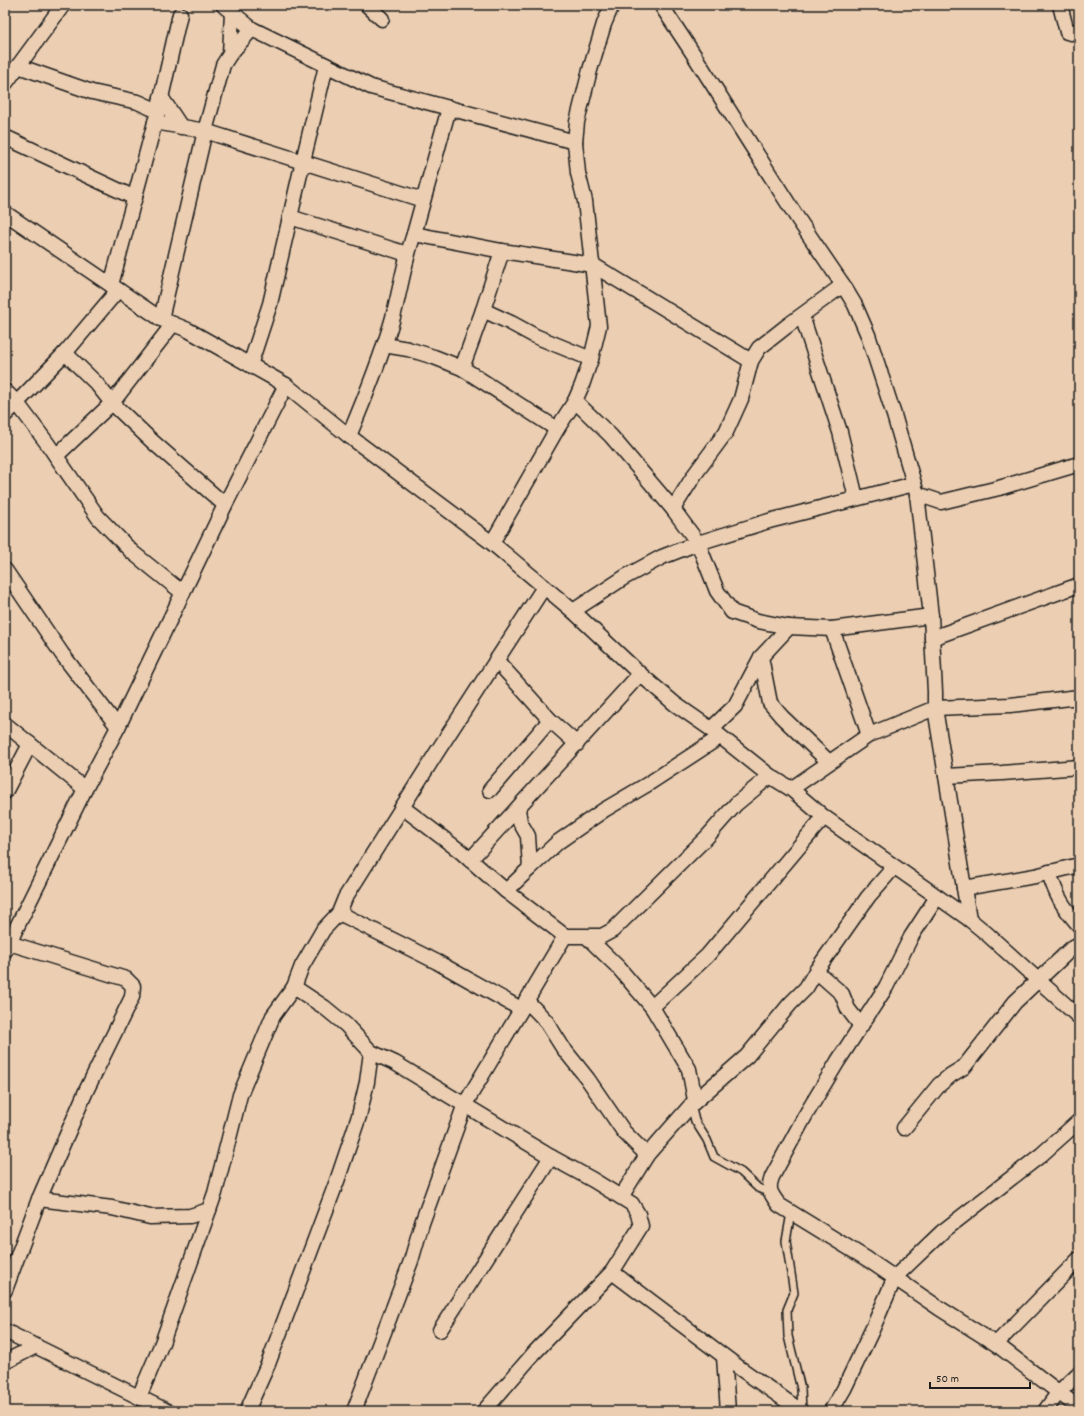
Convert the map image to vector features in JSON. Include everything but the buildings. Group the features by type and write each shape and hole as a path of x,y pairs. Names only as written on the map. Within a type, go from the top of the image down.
{"street":[{"path":"5,84 63,5"},
{"path":"367,5 382,19"},
{"path":"492,543 582,385 591,360 599,326 585,201 578,173 576,122 604,24 612,5"},
{"path":"661,5 798,219 844,285 855,305 868,335 894,414 915,489 931,616 935,708 969,919"},
{"path":"1060,5 1067,32 1072,33 1079,30"},
{"path":"228,9 252,29 371,87 576,142"},
{"path":"228,9 230,54"},
{"path":"5,415 65,353 115,287 180,14"},
{"path":"56,456 112,403 167,321 204,131 223,65 230,54 252,29"},
{"path":"18,66 92,92 138,102 156,117 181,127 204,131 303,161 356,180 424,200"},
{"path":"250,365 270,304 326,66"},
{"path":"138,102 161,94"},
{"path":"161,94 181,127"},
{"path":"349,436 374,377 392,320 407,254 424,200 449,108"},
{"path":"5,137 135,198"},
{"path":"5,213 167,321 188,330 286,385 349,436 492,543 573,611 640,674 676,704 745,754 770,776 791,790 824,817 969,919 1079,1017"},
{"path":"290,217 407,254"},
{"path":"414,234 502,251 592,265 751,362"},
{"path":"462,368 502,251"},
{"path":"673,509 695,474 726,432 741,399 751,362 759,348 844,285"},
{"path":"483,310 535,336 591,360"},
{"path":"802,316 840,432 856,498"},
{"path":"384,345 408,349 462,368 557,429"},
{"path":"65,353 96,383 112,403 153,442 225,505"},
{"path":"5,1290 39,1198 86,1090 132,997 133,986 126,979 7,947 85,789 118,727 225,505 286,385"},
{"path":"5,390 17,403 56,456 98,517 132,552 183,593"},
{"path":"574,400 611,436 673,509 698,543 717,591 732,612 758,621 789,627 832,629 931,616"},
{"path":"573,611 625,576 662,557 698,543 769,521 856,498 915,489 942,502 999,488 1079,464"},
{"path":"5,570 62,654 118,727"},
{"path":"932,638 1079,585"},
{"path":"145,1403 162,1343 216,1193 240,1095 273,1016 294,988 302,966 323,930 339,913 345,898 402,807 544,586"},
{"path":"506,891 563,838 604,810 648,784 716,733 735,706 761,657 789,627"},
{"path":"832,629 869,736"},
{"path":"761,657 770,703 782,717 829,762"},
{"path":"496,660 550,720 577,744"},
{"path":"470,860 640,674"},
{"path":"791,790 829,762 869,736 935,708 1010,705 1079,697"},
{"path":"490,790 550,720"},
{"path":"5,724 85,789"},
{"path":"5,792 30,744"},
{"path":"946,776 1079,767"},
{"path":"402,807 470,860 506,891 565,936 602,936 613,930 707,837 736,804 770,776"},
{"path":"518,809 520,822 528,836 530,868"},
{"path":"652,1007 707,956 824,817"},
{"path":"964,888 1079,865"},
{"path":"622,1197 647,1155 693,1102 747,1056 790,1004 806,988 816,971 868,897 894,867"},
{"path":"1049,872 1054,890 1067,911 1079,925"},
{"path":"937,897 911,937 886,987 838,1061 805,1116 772,1176 769,1185 770,1193 779,1206 895,1277 938,1308 996,1344 1079,1408"},
{"path":"339,913 524,1004 546,1021 624,1132 647,1155"},
{"path":"354,1411 411,1261 422,1223 465,1104 565,936"},
{"path":"587,937 618,967 652,1007 689,1069 693,1102"},
{"path":"904,1128 939,1085 964,1066 1015,1002 1072,948 1079,944"},
{"path":"816,971 842,994 848,1009 861,1026"},
{"path":"294,988 324,1007 346,1025 371,1052 395,1063 551,1157 622,1197 632,1204 638,1214 641,1226 612,1272 536,1352 484,1411"},
{"path":"247,1411 268,1364 352,1138 367,1082 371,1052"},
{"path":"831,1411 844,1389 895,1277 942,1232 1041,1155 1079,1121"},
{"path":"440,1330 551,1157"},
{"path":"39,1198 112,1208 150,1217 190,1216 209,1210"},
{"path":"996,1344 1079,1259"},
{"path":"612,1272 740,1369 801,1411"},
{"path":"5,1333 36,1346 145,1403 167,1411"},
{"path":"5,1362 36,1346"},
{"path":"724,1357 728,1411"},
{"path":"727,1383 740,1369"},
{"path":"1046,1411 1058,1393 1079,1373"}],"lane":[{"path":"693,1102 695,1121 707,1140 714,1157 741,1172 758,1188 770,1193"},
{"path":"792,1213 786,1241 794,1293 787,1310 788,1336 801,1389 801,1411"}]}
